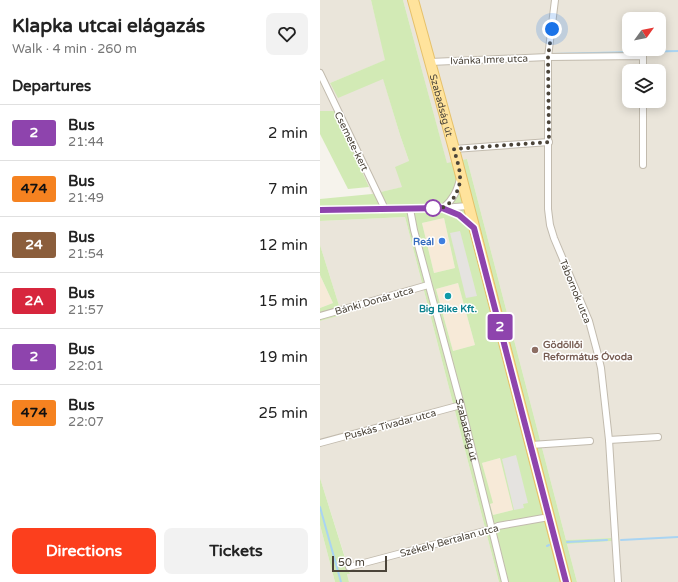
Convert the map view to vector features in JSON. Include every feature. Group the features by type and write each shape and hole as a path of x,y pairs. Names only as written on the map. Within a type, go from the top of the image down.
{"main road":[{"name":"Szabadság út","path":"413,0 454,149 460,177 566,582"}],"street":[{"name":"Tábornok utca","path":"556,0 548,57 548,209 550,225 594,336 601,368 609,440 618,582"},
{"name":"Ivánka Imre utca","path":"430,62 548,57 643,56 643,64"},
{"name":"Csemete-kert","path":"320,73 385,209"},
{"path":"643,108 643,165"},
{"path":"454,149 549,142"},
{"path":"442,208 454,196 460,177"},
{"path":"320,210 410,209 468,206"},
{"path":"442,208 459,215 474,228"},
{"name":"Szabadság út","path":"410,209 428,285 461,405 505,582"},
{"name":"Bánki Donát utca","path":"320,316 428,285"},
{"name":"Puskás Tivadar utca","path":"320,443 461,405"},
{"path":"609,440 658,436"},
{"path":"531,445 590,441"},
{"name":"Székely Bertalan utca","path":"349,567 492,529 498,526 549,517"}],"shaded area":[{"path":"320,0 371,0 386,60 330,83 338,97 383,78 409,161 403,187 372,194 336,112 320,111"},
{"path":"403,0 678,0 678,582 577,582 567,544 611,541 611,538 566,540 467,159 447,164"},
{"path":"405,217 499,582 349,582 347,574 350,573 320,478 320,321 342,315 320,245 320,221"},
{"name":"Reál","path":"444,218 455,268 434,273 422,223"},
{"path":"460,231 477,296 466,298 450,233"},
{"path":"320,275 333,303 320,308"},
{"path":"458,283 475,345 453,351 436,289"},
{"path":"516,455 528,503 523,504 524,508 514,510 502,459"},
{"path":"500,458 513,510 493,515 490,504 492,503 482,463"},
{"path":"320,525 335,582 320,582"}],"green space":[{"path":"371,0 403,0 447,163 467,159 566,540 611,538 612,541 567,544 577,582 499,582 405,217 320,221 320,199 372,194 402,187 395,167 409,161 383,79 338,98 330,83 385,60","holes":["444,218 455,268 434,273 422,223","458,283 475,345 453,351 436,289","500,458 513,510 493,515 490,504 493,503 482,463"]},
{"path":"320,111 335,111 369,187 348,189 320,134"},
{"path":"320,245 342,315 320,321 320,308 333,303 320,275"},
{"path":"320,478 350,574 347,574 349,582 335,582 320,525"}],"waterway":[{"path":"552,54 678,51"},
{"path":"320,507 341,582"},
{"path":"621,540 678,537"},
{"path":"567,542 607,540"}],"bus line":[{"name":"2","path":"320,210 442,208 459,215 474,228 566,582"}],"place":[{"name":"Reál","path":"442,241"},
{"name":"Big Bike Kft.","path":"448,296"},
{"name":"Gödöllői Református Óvoda","path":"535,350"}],"route":[{"path":"433,208 431,208 442,208 448,204 458,188 460,177 454,149 549,142 548,57 552,29"}]}
